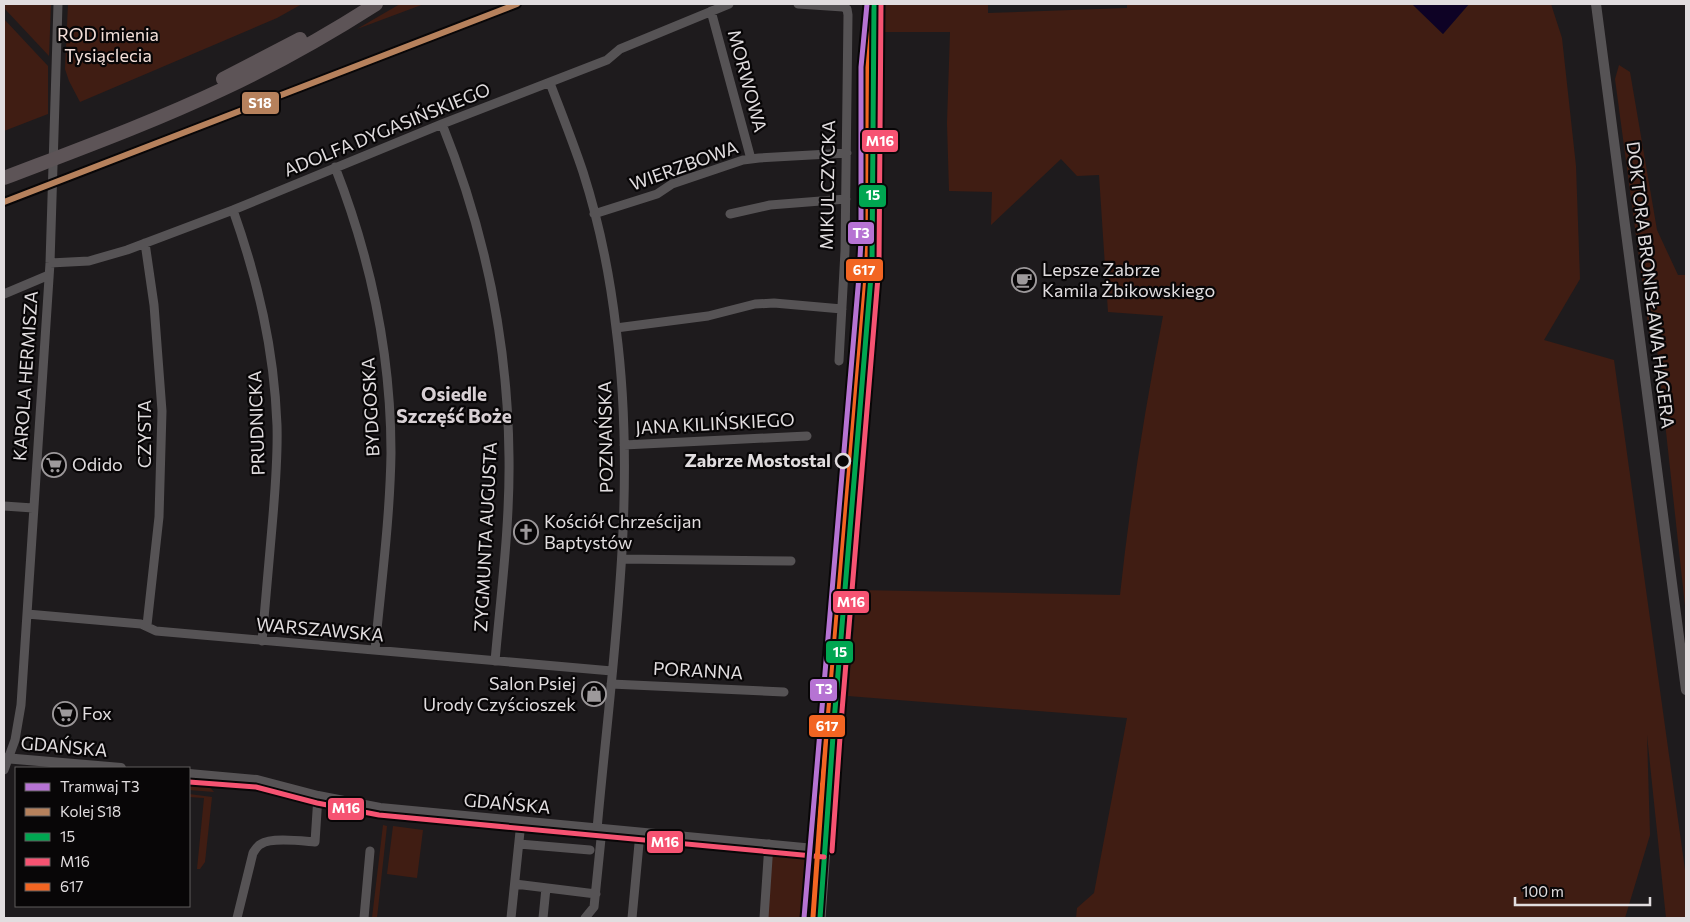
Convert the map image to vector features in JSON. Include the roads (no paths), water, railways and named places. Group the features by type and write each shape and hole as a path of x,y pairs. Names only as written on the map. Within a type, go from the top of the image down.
{"main road":[{"path":"4,169 178,100 224,79 298,40 358,4"},
{"path":"4,178 137,126 222,90 307,46 376,4"},
{"path":"820,918 872,264 874,4"}],"street":[{"name":"KAROLA HERMISZA","path":"4,770 20,717 50,263 58,4"},
{"name":"ADOLFA DYGASIŃSKIEGO","path":"50,263 98,259 232,210 442,124 607,60 620,49 729,4"},
{"name":"MIKULCZYCKA","path":"798,4 843,7 847,10 848,15 846,199 839,360"},
{"name":"DOKTORA BRONISŁAWA HAGERA","path":"1596,4 1686,690"},
{"name":"MORWOWA","path":"711,11 751,159"},
{"name":"POZNAŃSKA","path":"550,82 583,173 594,214 616,328 624,445 622,559 596,894 594,907 584,918"},
{"name":"ZYGMUNTA AUGUSTA","path":"442,124 464,182 482,242 499,323 506,376 509,491 495,661"},
{"name":"WIERZBOWA","path":"594,214 657,194 672,184 714,169 751,159 846,152"},
{"name":"BYDGOSKA","path":"335,167 355,222 370,274 380,327 389,399 390,477 375,650"},
{"path":"730,214 775,204 846,199"},
{"name":"PRUDNICKA","path":"232,210 251,264 265,316 276,397 276,479 262,641"},
{"name":"CZYSTA","path":"145,243 154,305 162,420 159,517 147,626"},
{"name":"KAROLA HERMISZA","path":"4,294 49,275"},
{"path":"616,328 708,316 755,304 774,303 842,309"},
{"name":"JANA KILIŃSKIEGO","path":"624,445 807,436"},
{"path":"4,506 33,508"},
{"path":"622,559 791,561"},
{"name":"WARSZAWSKA","path":"27,614 147,626 156,631 612,671"},
{"name":"PORANNA","path":"611,684 784,692"},
{"name":"GDAŃSKA","path":"6,759 108,767"},
{"name":"GDAŃSKA","path":"190,774 257,780 318,796 380,808 825,850"},
{"path":"237,918 253,853 256,848 261,844 273,841 314,842 318,796"},
{"path":"511,918 522,822"},
{"path":"632,918 640,833"},
{"path":"519,844 590,850"},
{"path":"764,918 769,844"},
{"path":"364,918 370,851"},
{"path":"515,884 596,894"},
{"path":"543,918 546,888"}],"tram line":[{"name":"T3","path":"804,918 859,276 861,240 861,67 867,4"}],"rail line":[{"name":"S18","path":"4,202 517,4"}],"place":[{"name":"Lepsze Zabrze Kamila Żbikowskiego","path":"1024,280"},
{"name":"Zabrze Mostostal","path":"843,461"},
{"name":"Odido","path":"54,465"},
{"name":"Kościół Chrześcijan Baptystów","path":"526,532"},
{"name":"Salon Psiej Urody Czyścioszek","path":"594,694"},
{"name":"Fox","path":"65,714"}],"district":[{"name":"Osiedle Szczęść Boże","path":"454,405"}],"park label":[{"name":"ROD imienia Tysiąclecia","path":"108,45"}]}
